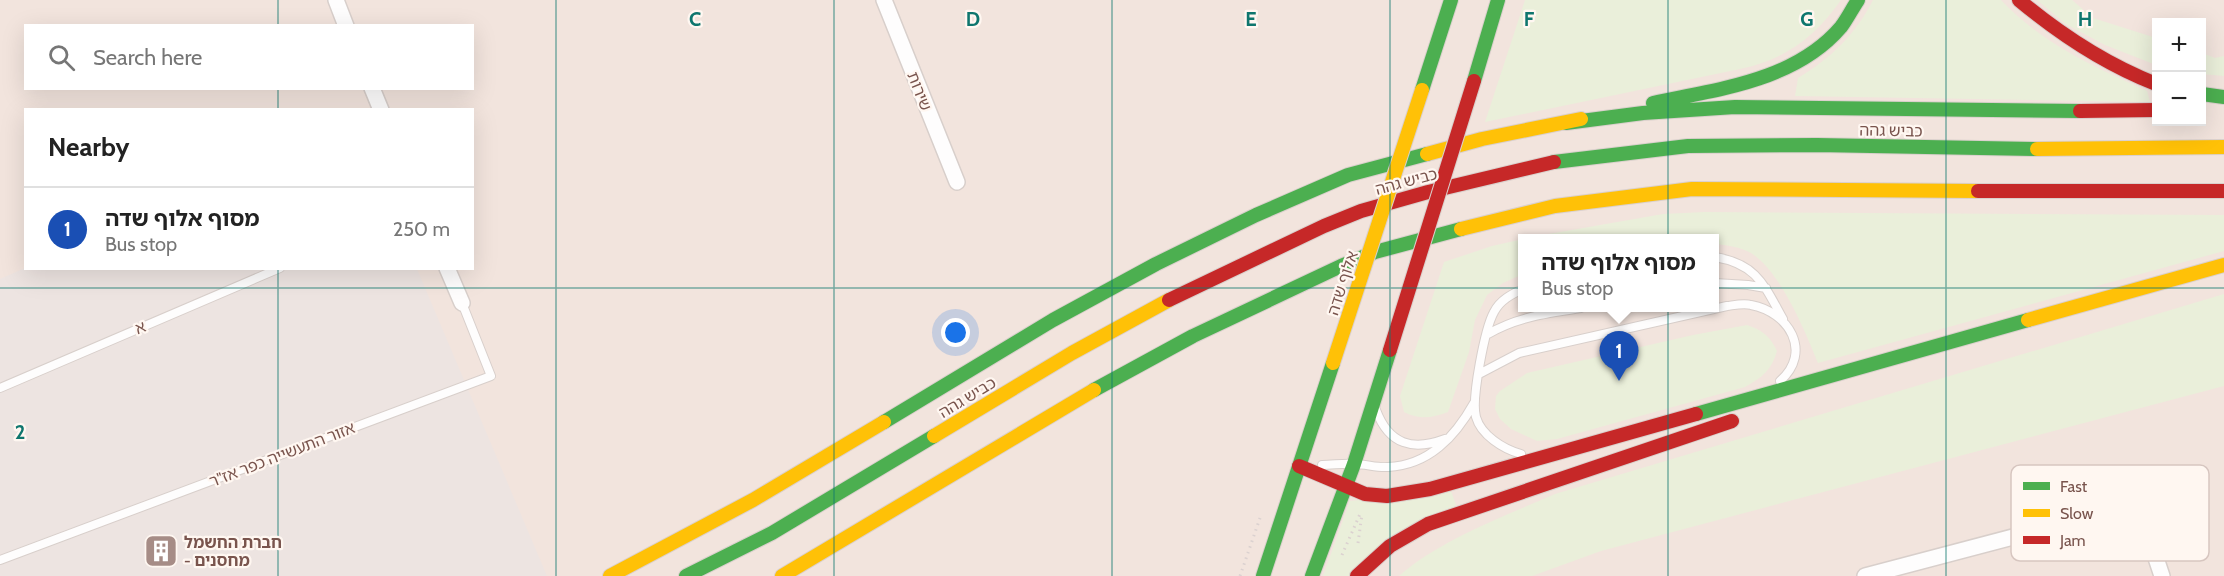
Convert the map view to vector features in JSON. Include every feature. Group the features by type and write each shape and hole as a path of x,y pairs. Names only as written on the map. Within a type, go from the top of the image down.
{"main road":[{"name":"אלוף שדה","path":"1263,576 1451,0"},
{"path":"1312,576 1354,464 1498,0"},
{"path":"1566,123 1776,74 1792,67 1818,50 1837,31 1858,0"},
{"path":"2019,0 2044,22 2078,45 2114,67 2152,82"},
{"path":"2206,95 2224,97"},
{"path":"610,576 753,500 1053,320 1156,264 1256,215 1348,175 1482,139 1541,126 1643,113 1735,106 2047,111 2152,110"},
{"name":"כביש גהה","path":"686,576 772,533 1072,353 1173,298 1324,226 1361,211 1428,192 1547,163 1688,146 1817,145 2047,149 2224,147"},
{"path":"782,576 1093,391 1193,336 1350,262 1375,252 1439,234 1555,206 1692,189 2224,191"},
{"path":"1299,466 1365,494 1402,495 1430,489 2224,266"},
{"path":"1773,407 2033,319"},
{"path":"1358,575 1375,557 1406,534 1428,524 1750,414"}],"street":[{"path":"336,0 345,24"},
{"name":"שירות","path":"884,0 957,182"},
{"path":"373,90 380,108"},
{"path":"448,270 462,303"},
{"path":"1865,576 2011,537"},
{"path":"2157,561 2162,576"}],"lane":[{"path":"1719,258 1744,265 1756,275 1766,288 1796,344 1796,356 1793,363 1783,378 1766,393"},
{"name":"א","path":"0,388 275,270"},
{"path":"1719,283 1766,288"},
{"path":"1518,291 1498,305 1493,313 1474,402 1476,418 1486,433 1506,448 1537,458"},
{"name":"אזור התעשייה כפר אז\"ר","path":"0,560 491,376 462,303"},
{"path":"1719,308 1749,304 1768,310 1782,320 1791,333"},
{"path":"1488,334 1518,320 1560,312"},
{"path":"1479,374 1519,353 1701,312"},
{"path":"1374,399 1375,409 1383,425 1396,439 1405,444 1434,443 1452,436"},
{"path":"1299,466 1354,464 1387,467 1407,465 1425,458 1452,436 1474,402"}],"path":[{"path":"1342,555 1364,504 1355,569 1358,575"}],"shaded area":[{"path":"0,0 2224,0 2224,576 0,576"},
{"path":"24,268 417,270 547,576 0,576 0,279"}],"green space":[{"path":"1525,0 1841,0 1820,25 1798,45 1756,65 1485,122"},
{"path":"1873,0 2001,0 2017,16 2051,42 2088,63 2147,91 2150,102 1795,96 1798,78 1821,63 1841,45 1859,24"},
{"path":"2037,0 2072,0 2093,18 2152,37 2152,63 2105,45 2066,24"},
{"path":"2206,55 2215,58 2224,56 2224,76 2206,74"},
{"path":"1705,212 2224,215 2224,251 1818,363 1791,303 1772,274 1751,253 1719,245 1719,234 1549,234 1663,214"},
{"path":"1518,240 1518,276 1503,283 1487,295 1475,320 1469,352 1448,412 1426,417 1404,412 1400,396 1444,262"},
{"path":"2224,294 2224,386 1601,551 1532,576 1399,576 1433,551 1453,540 1555,494"},
{"path":"1747,325 1765,334 1777,351 1766,372 1745,387 1557,439 1537,441 1511,429 1500,419 1495,409 1496,396 1500,391 1527,373"},
{"path":"1451,491 1456,505 1350,576 1323,576 1350,501"}],"traffic: fast":[{"path":"1422,90 1451,0"},
{"path":"1474,81 1498,0"},
{"path":"1653,103 1754,80 1801,60 1841,27 1858,0"},
{"path":"2206,95 2224,97"},
{"path":"1566,123 1643,113 1735,107 2080,111"},
{"path":"1554,162 1688,146 1817,145 2037,149"},
{"path":"884,422 1053,320 1156,264 1256,215 1348,175 1427,154"},
{"path":"1094,390 1193,336 1341,266 1375,252 1461,229"},
{"path":"1696,414 2028,320"},
{"path":"1312,576 1354,464 1390,350"},
{"path":"1263,576 1333,363"},
{"path":"686,576 772,533 934,436"}],"traffic: slow":[{"path":"1333,363 1422,90"},
{"path":"1427,154 1482,139 1581,119"},
{"path":"2037,149 2224,147"},
{"path":"1461,229 1555,206 1692,189 1978,191"},
{"path":"2028,320 2224,265"},
{"path":"934,436 1072,353 1169,300"},
{"path":"782,576 1094,390"},
{"path":"610,576 753,500 884,422"}],"traffic: jam":[{"path":"2019,0 2084,48 2152,82"},
{"path":"1390,350 1474,81"},
{"path":"2080,111 2152,110"},
{"path":"1169,300 1324,226 1361,211 1428,192 1554,162"},
{"path":"1978,191 2224,191"},
{"path":"1299,466 1365,494 1387,496 1430,489 1696,414"},
{"path":"1357,576 1390,546 1428,524 1732,421"}],"place":[{"name":"מסוף אלוף שדה","path":"1619,381"},
{"name":"חברת החשמל - מחסנים","path":"161,551"}]}
